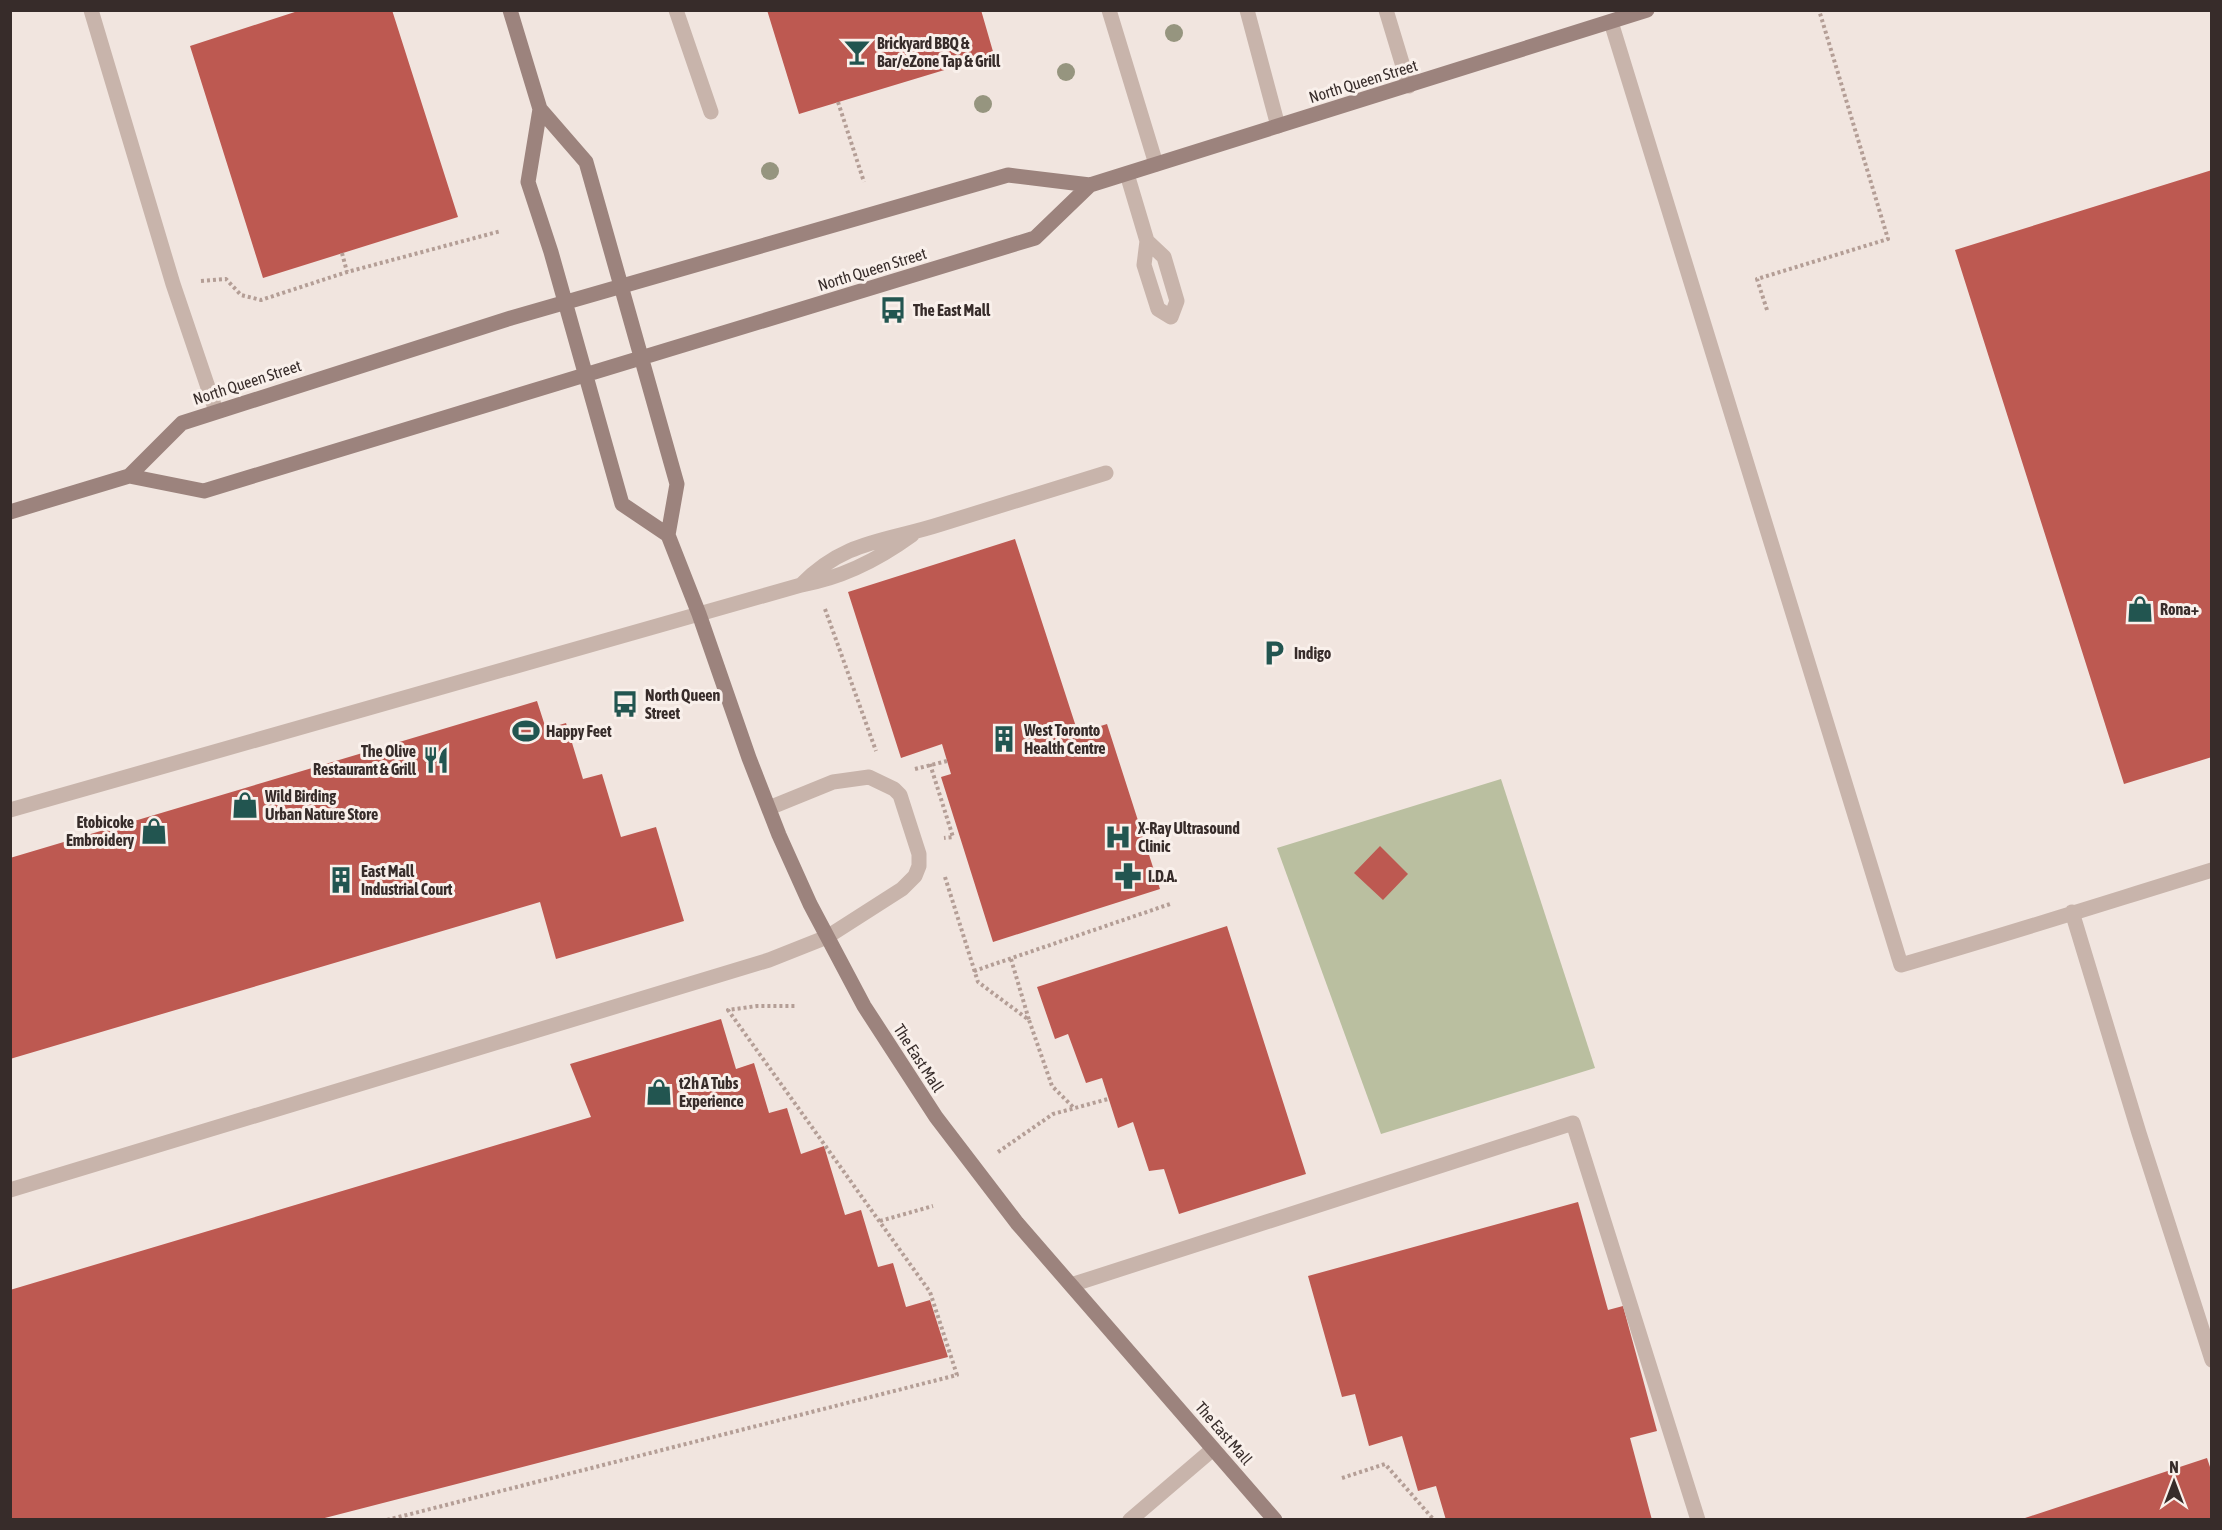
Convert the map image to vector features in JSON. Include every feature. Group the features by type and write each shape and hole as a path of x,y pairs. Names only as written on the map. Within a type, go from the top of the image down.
{"main road":[{"path":"510,10 540,109 586,162 677,484 668,535 622,504 565,302 528,182 540,109"},
{"name":"North Queen Street","path":"129,476 182,423 565,302 1008,175 1090,185 1647,10"},
{"name":"North Queen Street","path":"10,512 129,476 204,491 1035,238 1090,185"},
{"name":"The East Mall","path":"668,535 769,808 827,937 864,1006 936,1117 1017,1223 1275,1520"}],"lane":[{"path":"91,10 173,284 216,411"},
{"path":"676,10 711,112"},
{"path":"1109,10 1156,164"},
{"path":"1247,10 1278,126"},
{"path":"1386,10 1409,86"},
{"path":"1611,22 1901,964 2032,927 2072,912 2211,870"},
{"path":"1127,174 1147,241"},
{"path":"10,810 801,585 825,581 885,555 916,532 1106,473"},
{"path":"10,1190 769,960 827,937 897,892 915,876 919,866 919,854 900,795 894,789 869,777 845,779 769,808"},
{"path":"2072,912 2211,1360"},
{"path":"1071,1285 1574,1123 1698,1520"},
{"path":"1130,1520 1213,1449"}],"path":[{"path":"1767,310 1757,279 1888,239 1819,10"},
{"path":"838,102 864,182"},
{"path":"173,284 226,279 241,295 261,300 347,272 501,231"},
{"path":"342,253 347,272"},
{"path":"923,766 947,761"},
{"path":"930,764 953,837 944,840 941,830"},
{"path":"974,970 1170,904"},
{"path":"1011,959 1029,1020"},
{"path":"387,1520 957,1375 930,1292 728,1010 758,1006 795,1006"},
{"path":"974,1168 1053,1114 1108,1099"},
{"path":"880,1221 933,1206"},
{"path":"1342,1478 1386,1464 1434,1520"}],"green space":[{"path":"1501,779 1595,1068 1381,1134 1277,848"}],"building":[{"path":"301,10 392,10 458,217 263,278 190,46"},
{"path":"767,10 981,10 994,55 799,114"},
{"name":"Rona+","path":"2212,170 2212,757 2124,784 1955,250"},
{"name":"West Toronto Health Centre","path":"1015,539 1078,733 1107,724 1160,889 993,942 941,777 951,774 942,744 901,758 848,592"},
{"name":"East Mall Industrial Court","path":"537,701 546,729 566,723 583,779 602,774 621,837 656,827 684,921 556,959 540,902 10,1059 10,858"},
{"path":"1380,846 1408,874 1383,900 1354,873"},
{"path":"1227,926 1306,1174 1179,1214 1164,1169 1149,1171 1133,1122 1118,1128 1102,1078 1086,1083 1068,1034 1055,1039 1037,987"},
{"path":"721,1019 736,1069 754,1063 769,1113 787,1108 801,1154 824,1146 845,1215 861,1210 878,1267 893,1263 906,1307 930,1300 948,1357 317,1520 10,1520 10,1290 591,1117 570,1064"},
{"path":"1578,1202 1608,1310 1623,1306 1657,1431 1630,1438 1652,1520 1446,1520 1436,1486 1418,1491 1402,1436 1369,1446 1355,1394 1342,1397 1308,1276"},
{"path":"2207,1458 2212,1473 2212,1520 2019,1520"}],"place":[{"name":"Brickyard BBQ & Bar/eZone Tap & Grill","path":"857,52"},
{"name":"The East Mall","path":"893,310"},
{"name":"Rona+","path":"2140,609"},
{"name":"Indigo","path":"1274,653"},
{"name":"North Queen Street","path":"625,704"},
{"name":"Happy Feet","path":"526,731"},
{"name":"West Toronto Health Centre","path":"1004,739"},
{"name":"The Olive Restaurant & Grill","path":"436,760"},
{"name":"Wild Birding Urban Nature Store","path":"245,805"},
{"name":"Etobicoke Embroidery","path":"154,831"},
{"name":"X-Ray Ultrasound Clinic","path":"1118,837"},
{"name":"I.D.A.","path":"1128,876"},
{"name":"East Mall Industrial Court","path":"341,880"},
{"name":"t2h A Tubs Experience","path":"659,1092"}]}
